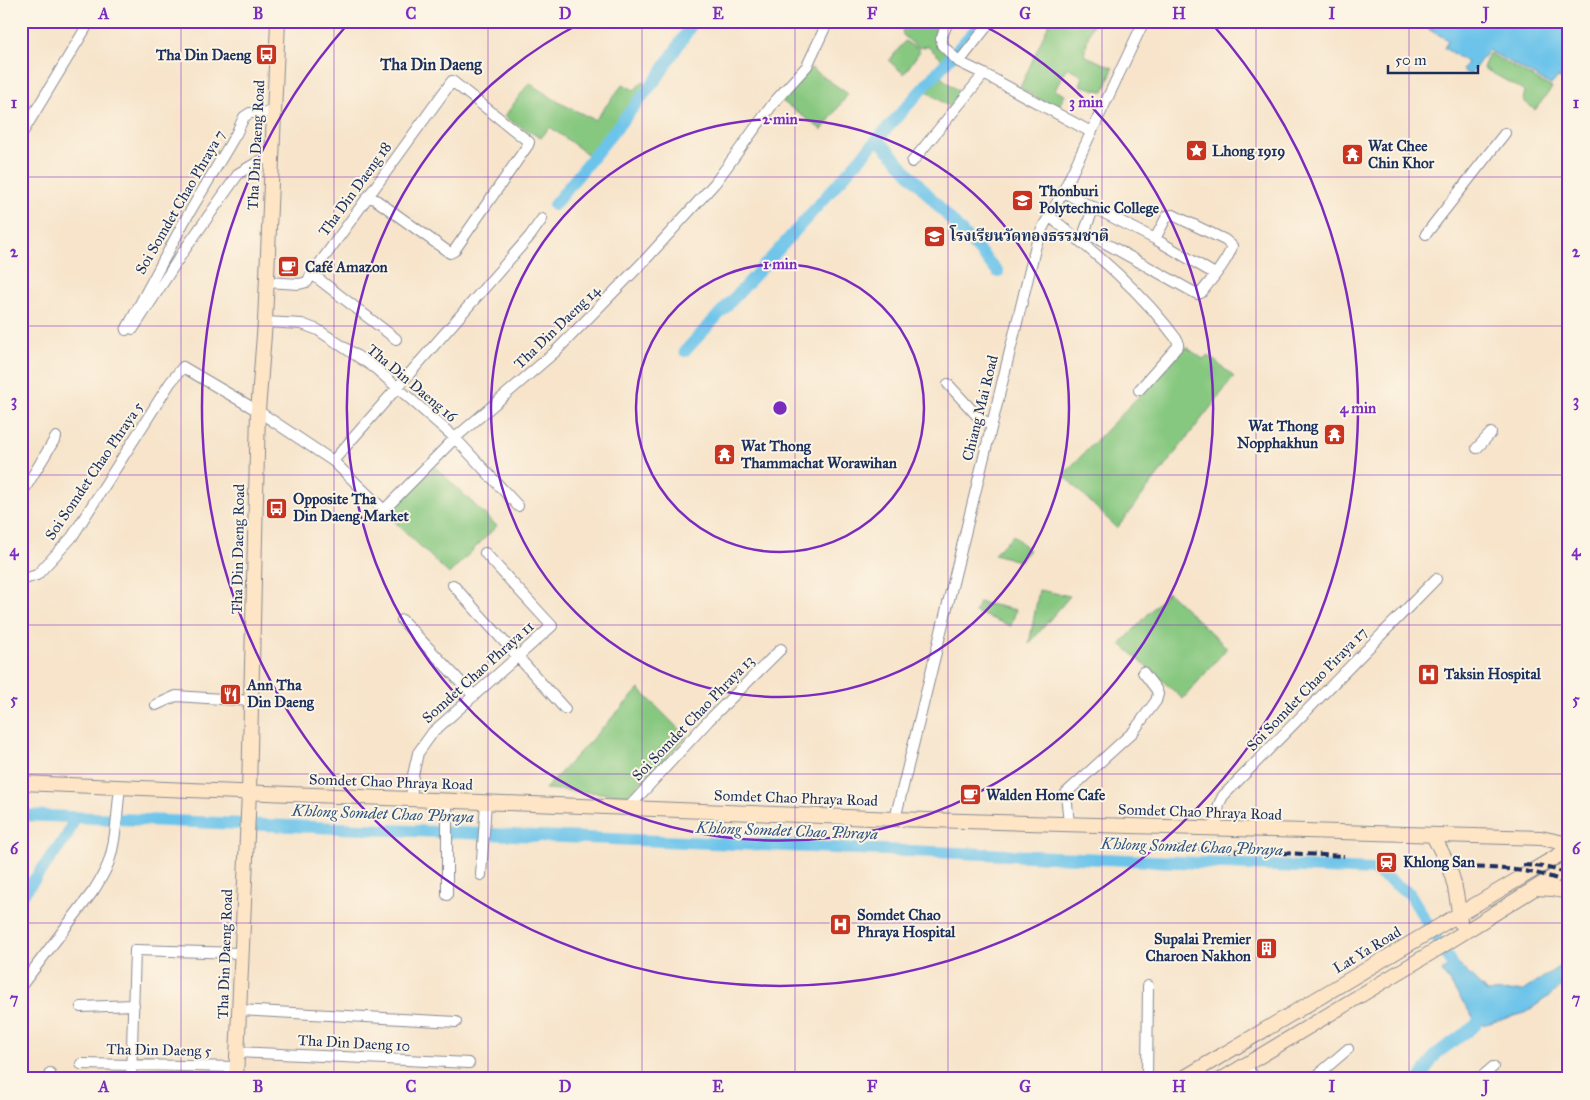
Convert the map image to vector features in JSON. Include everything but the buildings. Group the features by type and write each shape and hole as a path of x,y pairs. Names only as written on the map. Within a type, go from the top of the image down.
{"main road":[{"name":"Tha Din Daeng Road","path":"236,1073 249,792 258,411 265,322 278,21"},
{"name":"Somdet Chao Phraya Road","path":"22,785 249,792 895,819 1541,838 1569,844"},
{"path":"1433,836 1451,869 1457,895 1461,934"},
{"name":"Lat Ya Road","path":"1182,1079 1569,849"},
{"path":"1222,1079 1569,867"},
{"path":"1535,888 1569,892"}],"street":[{"path":"21,135 90,21"},
{"name":"Tha Din Daeng 14","path":"183,367 258,411 333,461 384,510 455,438 556,352 640,266 715,183 774,101 807,66 828,21"},
{"path":"948,21 941,39 942,45 959,62 1091,132"},
{"path":"959,62 991,21"},
{"name":"Chiang Mai Road","path":"895,819 1036,245 1144,21"},
{"path":"912,162 984,74"},
{"name":"Tha Din Daeng 18","path":"266,282 299,284 307,282 312,274 369,195 452,81 528,142 528,145 454,251 450,253 446,252 369,195"},
{"name":"Soi Somdet Chao Phraya 7","path":"272,154 239,174 128,331 185,220 236,134 244,117 250,113 274,112"},
{"path":"1426,234 1505,133"},
{"path":"1063,192 1156,239 1215,274"},
{"path":"1094,207 1085,230 1087,233 1192,293 1201,293 1232,246 1225,240 1173,215 1167,216 1156,239"},
{"path":"1049,216 1112,268 1147,304 1178,341 1178,346 1139,390"},
{"path":"333,461 530,236 542,219"},
{"path":"312,274 396,339"},
{"name":"Tha Din Daeng 16","path":"265,322 302,324 318,330 375,368 398,386 455,438 518,506"},
{"name":"Soi Somdet Chao Phraya 5","path":"21,580 37,575 72,537 170,383 183,367"},
{"path":"948,384 980,419 991,424"},
{"path":"1477,448 1491,433"},
{"path":"21,495 56,437"},
{"name":"Somdet Chao Phraya 11","path":"412,799 413,775 418,753 432,732 552,626 485,554"},
{"name":"Soi Somdet Chao Piraya 17","path":"1216,829 1219,804 1223,796 1436,579"},
{"path":"453,585 566,709"},
{"path":"402,620 474,696"},
{"name":"Soi Somdet Chao Phraya 13","path":"628,808 709,720 781,649"},
{"path":"1069,824 1066,793 1133,732 1156,701 1158,694 1156,689 1143,672"},
{"path":"156,705 176,696 252,701"},
{"path":"21,986 104,874 110,858 120,787"},
{"path":"447,800 448,895"},
{"path":"481,875 486,802"},
{"path":"131,1079 135,950 241,953"},
{"path":"1147,1079 1148,986"},
{"path":"81,1007 134,1005"},
{"path":"239,1010 456,1022"},
{"path":"1313,1079 1348,1049"},
{"name":"Tha Din Daeng 10","path":"237,1052 469,1063"},
{"name":"Tha Din Daeng 5","path":"81,1064 132,1064 236,1073"},
{"path":"1245,1065 1256,1079"},
{"path":"1479,1079 1493,1067"}],"green space":[{"path":"901,21 922,21 943,29 947,56 943,60 927,46 918,48 903,35"},
{"path":"1050,21 1094,21 1084,55 1113,68 1104,92 1080,85 1083,76 1067,67 1055,90 1065,95 1057,109 1020,88"},
{"path":"905,41 920,51 904,74 889,61"},
{"path":"1489,53 1552,88 1535,110 1523,100 1525,91 1483,68"},
{"path":"811,68 848,94 822,130 782,101"},
{"path":"937,74 962,94 952,109 925,90"},
{"path":"643,81 650,85 590,156 550,127 541,138 504,117 529,83 560,103 595,120 623,84 634,90"},
{"path":"1186,347 1203,359 1208,355 1234,377 1117,528 1063,475"},
{"path":"435,467 497,526 449,574 388,515"},
{"path":"1013,535 1029,550 1019,561 994,554"},
{"path":"1039,590 1070,596 1029,644"},
{"path":"1168,592 1227,648 1183,699 1121,644"},
{"path":"979,602 1016,610 1011,626 975,612"},
{"path":"639,689 687,737 628,795 545,789"}],"water":[{"path":"1414,21 1569,21 1569,85 1558,77 1551,85 1488,50 1470,75 1462,70 1467,62 1444,48 1448,40"},
{"path":"1569,960 1569,982 1525,1013 1479,1026 1442,971 1455,961 1487,992 1523,991"}],"waterway":[{"path":"554,205 658,77 694,21"},
{"path":"685,351 772,257 983,21"},
{"path":"878,139 998,272"},
{"name":"Khlong Somdet Chao Phraya","path":"21,815 1374,870 1410,894 1460,978"},
{"path":"21,897 67,836 72,824 72,817"},
{"name":"Khlong San","path":"1420,1079 1436,1054 1476,1025 1484,1008"}],"railway":[{"path":"1139,846 1344,856"},
{"path":"1523,865 1547,868 1569,875"},
{"path":"1429,866 1519,870 1537,873 1569,884"}],"place":[{"name":"Tha Din Daeng","path":"267,55"},
{"name":"Lhong 1919","path":"1196,151"},
{"name":"Wat Chee Chin Khor","path":"1352,155"},
{"name":"Thonburi Polytechnic College","path":"1023,200"},
{"name":"โรงเรียนวัดทองธรรมชาติ","path":"934,236"},
{"name":"Café Amazon","path":"289,267"},
{"name":"Wat Thong Nopphakhun","path":"1334,435"},
{"name":"Wat Thong Thammachat Worawihan","path":"725,455"},
{"name":"Opposite Tha Din Daeng Market","path":"277,508"},
{"name":"Taksin Hospital","path":"1428,674"},
{"name":"Ann Tha Din Daeng","path":"231,694"},
{"name":"Walden Home Cafe","path":"970,795"},
{"name":"Khlong San","path":"1387,862"},
{"name":"Somdet Chao Phraya Hospital","path":"841,924"},
{"name":"Supalai Premier Charoen Nakhon","path":"1267,948"}],"district":[{"name":"Tha Din Daeng","path":"431,64"}]}
